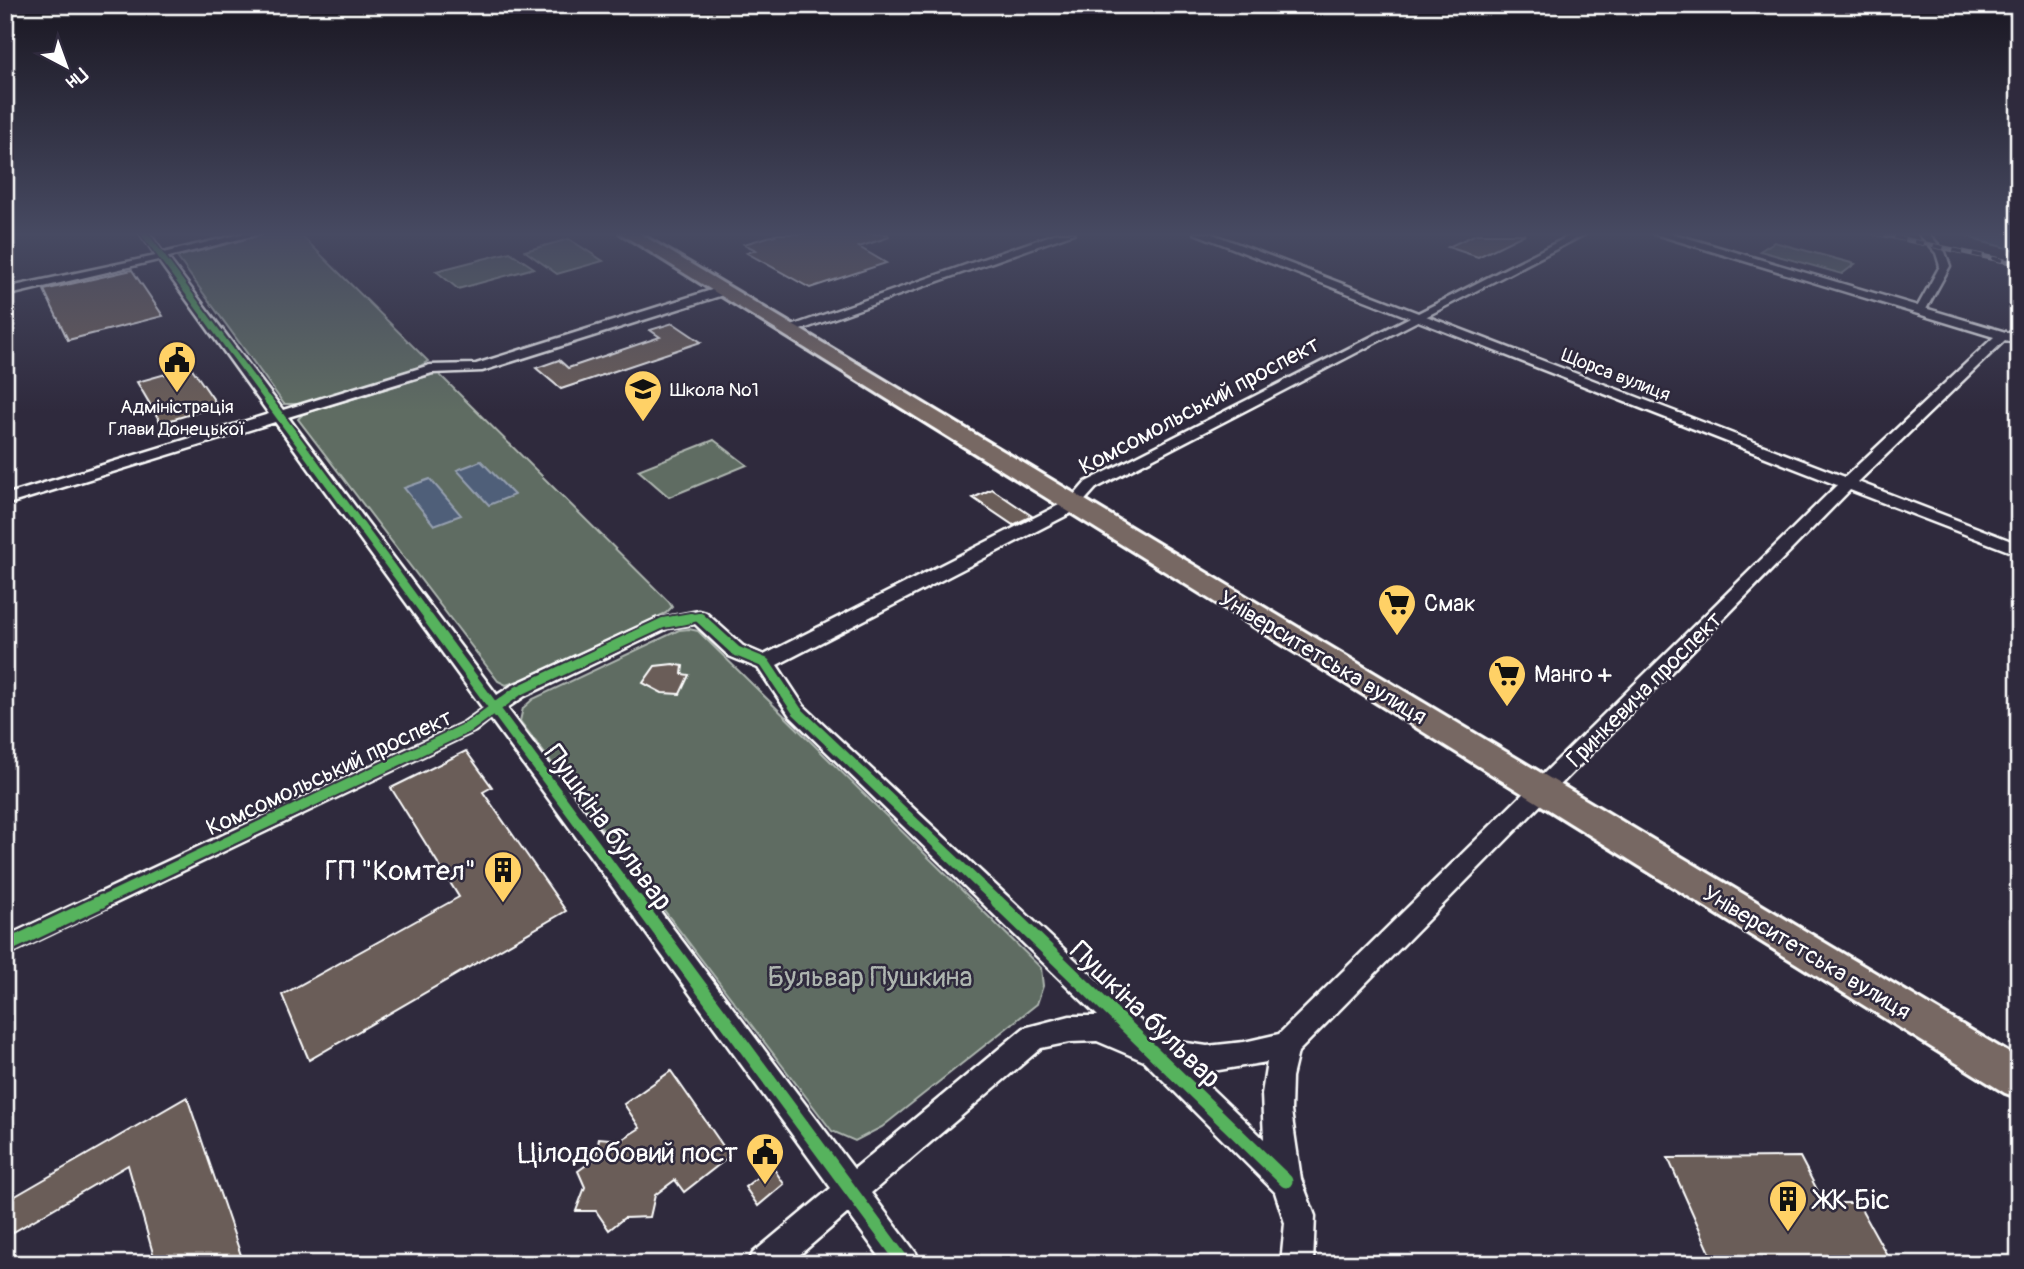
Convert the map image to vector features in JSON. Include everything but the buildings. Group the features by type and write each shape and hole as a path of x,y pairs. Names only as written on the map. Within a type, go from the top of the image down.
{"main road":[{"name":"Університетська вулиця","path":"724,292 2019,1080"}],"street":[{"name":"Пушкіна бульвар","path":"187,292 905,1264"},
{"path":"5,500 430,369 477,368 718,292"},
{"path":"787,330 897,292"},
{"name":"Щорса вулиця","path":"1351,292 2019,550"},
{"name":"Комсомольський проспект","path":"5,947 469,727 518,691 663,622 699,617 736,651 765,663 1073,505 1091,485 1471,292"},
{"path":"1857,292 2011,337"},
{"path":"1920,311 1930,292"},
{"name":"Гринкевича проспект","path":"1297,1264 1301,1236 1298,1209 1286,1181 1275,1088 1278,1067 1287,1045 1847,485 2011,337"},
{"name":"Пушкіна бульвар","path":"765,663 797,711 1079,979 1286,1181"},
{"path":"764,1264 1034,1037 1070,1029 1098,1028 1151,1051 1207,1059 1244,1055 1287,1045"}],"green space":[{"path":"203,292 359,292 428,361 417,368 301,404 284,404"},
{"path":"438,373 669,602 672,607 666,613 527,678 506,685 498,681 298,419 303,414"},
{"path":"714,440 747,465 669,497 638,470"},
{"name":"Бульвар Пушкина","path":"679,630 698,631 1041,968 1043,986 1037,1004 882,1127 855,1141 832,1131 520,721 523,708 533,699"}],"water":[{"path":"481,461 514,495 489,505 457,470"},
{"path":"430,479 461,515 434,525 404,488"}],"cycle path":[{"path":"188,292 905,1264"},
{"path":"5,947 469,727 518,691 663,623 699,617 736,651 765,663 797,711 1079,979 1286,1181"}],"place":[{"name":"Адміністрація Глави Донецької","path":"177,394"},
{"name":"Школа №1","path":"643,423"},
{"name":"Смак","path":"1397,637"},
{"name":"Манго +","path":"1507,708"},
{"name":"ГП \"Комтел\"","path":"503,904"},
{"name":"Цілодобовий пост","path":"765,1186"},
{"name":"ЖК Біс","path":"1788,1233"}]}
